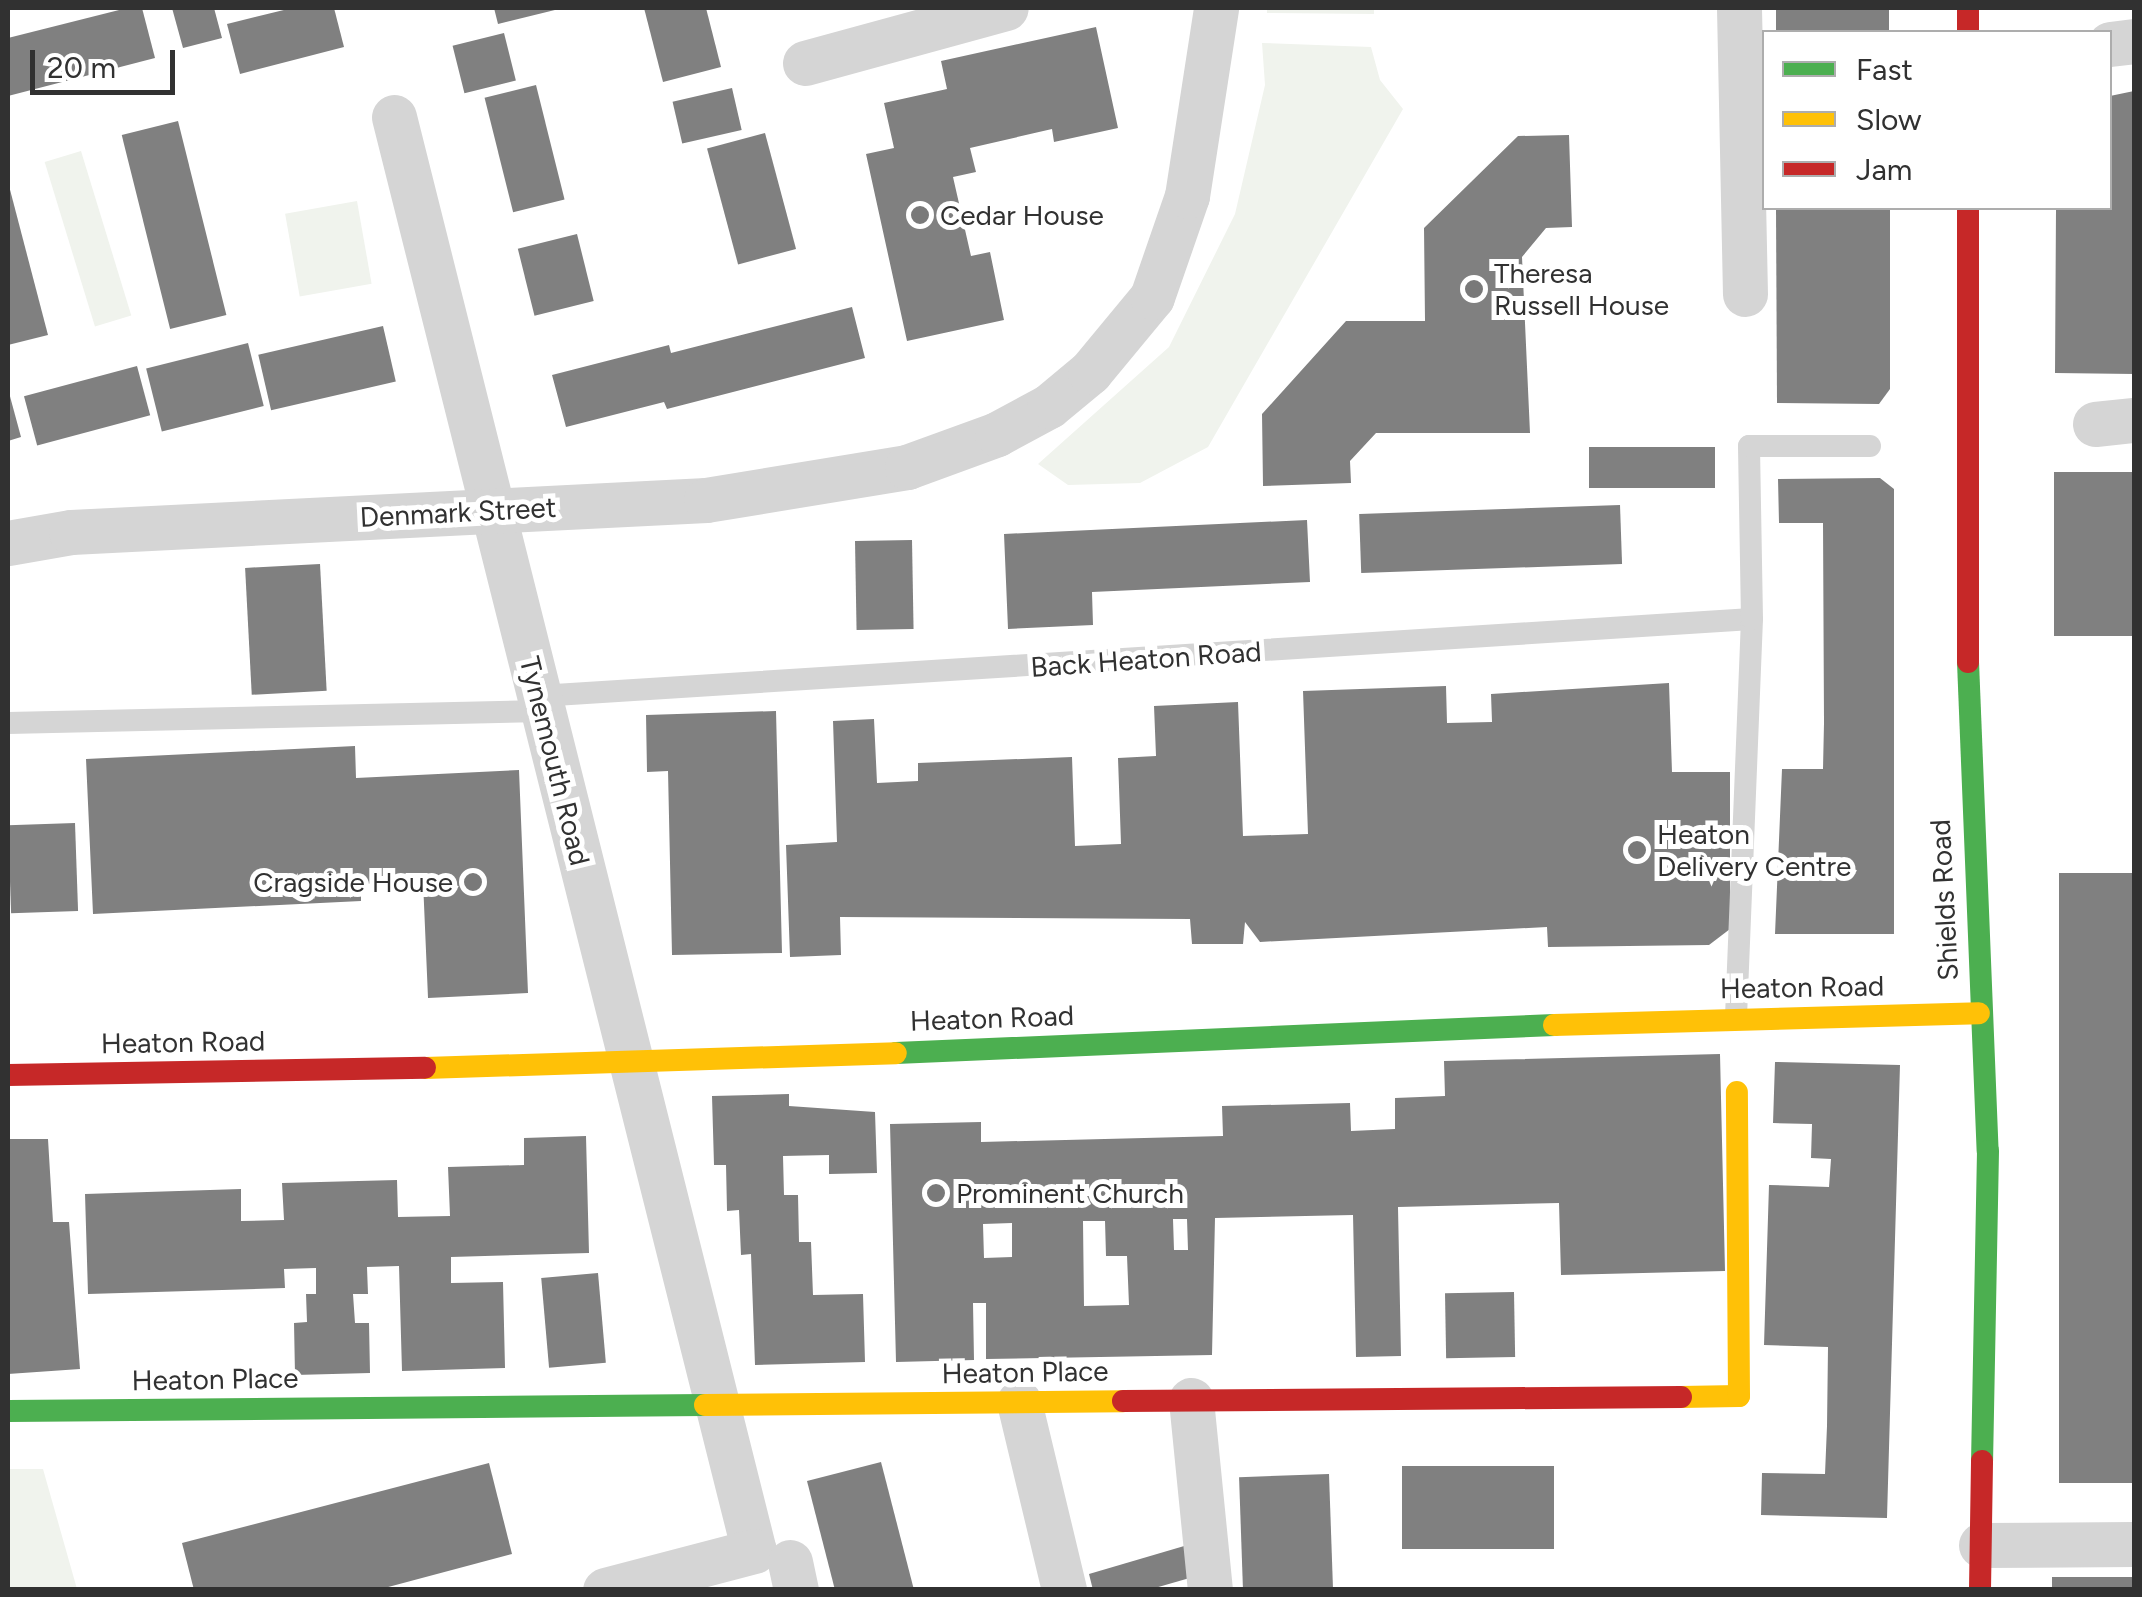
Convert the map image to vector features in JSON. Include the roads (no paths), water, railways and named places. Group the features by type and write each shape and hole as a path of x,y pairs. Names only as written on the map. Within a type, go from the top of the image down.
{"street":[{"path":"805,63 1006,8"},
{"name":"Denmark Street","path":"8,544 71,532 706,500 907,466 998,434 1049,406 1102,360 1152,296 1187,196 1216,8"},
{"path":"1739,8 1745,294"},
{"name":"Tynemouth Road","path":"394,117 714,1405 754,1551 605,1590"},
{"name":"Shields Road","path":"1968,210 1968,760 1988,1151 1980,1590"},
{"name":"Heaton Road","path":"8,1076 630,1064 1736,1017 1979,1013"},
{"name":"Heaton Place","path":"8,1411 1739,1396 1737,1092"},
{"path":"1191,1400 1210,1590"},
{"path":"1018,1402 1064,1590"},
{"path":"1980,1545 2134,1544"}],"lane":[{"path":"1736,1017 1752,620 1749,446 1870,446"},
{"name":"Back Heaton Road","path":"8,723 541,704 1752,620"}],"place":[{"name":"Cedar House","path":"920,215"},
{"name":"Theresa Russell House","path":"1474,289"},
{"name":"Heaton Delivery Centre","path":"1637,850"},
{"name":"Cragside House","path":"473,882"},
{"name":"Prominent Church","path":"936,1193"}]}
